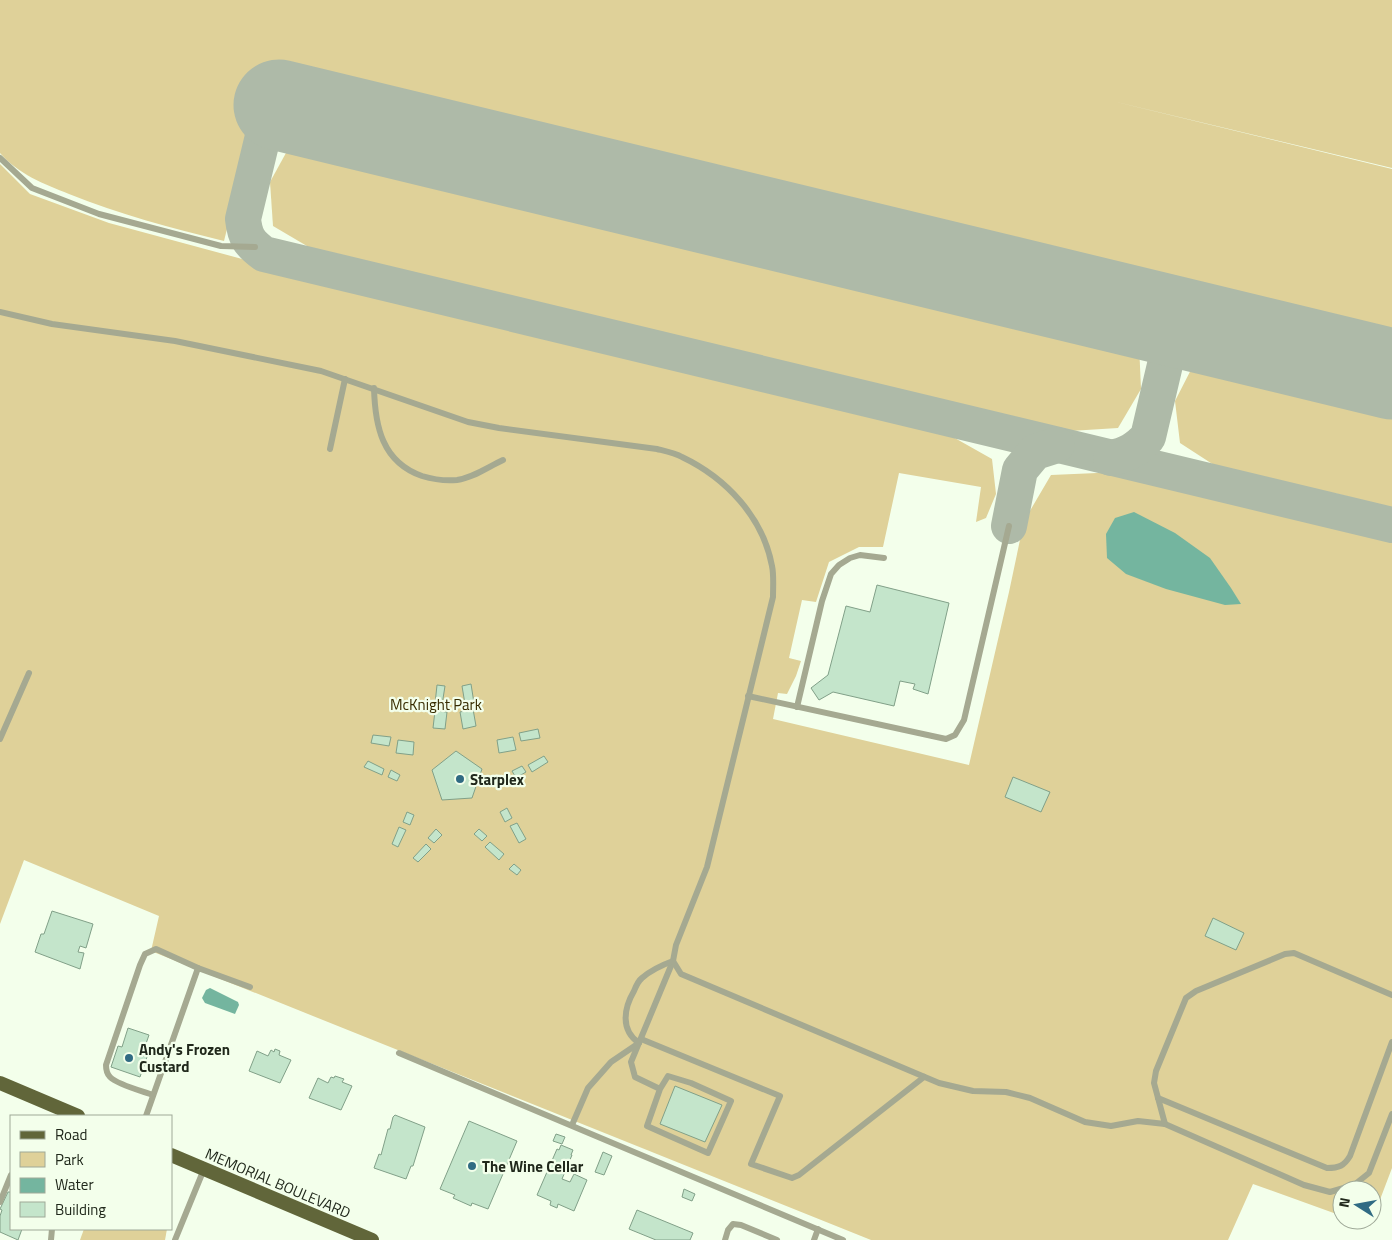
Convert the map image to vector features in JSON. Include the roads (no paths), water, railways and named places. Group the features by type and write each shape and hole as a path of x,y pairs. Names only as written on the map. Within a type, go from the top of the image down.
{"main road":[{"path":"0,1083 76,1115"},
{"name":"MEMORIAL BOULEVARD","path":"172,1155 372,1240"}],"lane":[{"path":"0,158 32,188 99,214 221,246 255,247"},
{"path":"0,312 52,324 175,341 321,371 468,422 499,428 657,449 681,456 700,467 728,487 749,510 762,536 773,567 773,597 707,867 676,945 673,960 631,1062 635,1077 660,1089"},
{"path":"330,449 345,379"},
{"path":"374,388 375,413 379,433 393,458 410,472 431,478 456,480 474,474 503,460"},
{"path":"748,696 946,738 955,735 964,720 1009,526"},
{"path":"798,707 822,601 831,574 838,565 850,558 860,555 884,558"},
{"path":"0,739 29,673"},
{"path":"153,1095 110,1077 106,1065 145,954 156,949 198,968 250,987"},
{"path":"1165,1124 1154,1083 1156,1071 1186,998 1196,991 1285,954 1294,953 1392,995"},
{"path":"673,960 640,979 629,999 625,1012 626,1026 632,1038 780,1096 751,1164 792,1178 799,1175 924,1077"},
{"path":"673,960 681,974 939,1083 973,1091 1006,1092 1030,1098 1085,1122 1111,1126 1138,1121 1165,1124 1304,1185 1330,1192 1354,1184 1370,1173 1392,1114"},
{"path":"146,1115 198,968"},
{"path":"572,1125 588,1088 611,1062 640,1041"},
{"path":"1158,1098 1327,1168 1339,1168 1346,1164 1350,1156 1392,1042"},
{"path":"399,1054 843,1240"},
{"path":"668,1076 731,1101 708,1153 647,1126 660,1089 668,1076"},
{"path":"175,1240 204,1169"},
{"path":"0,1202 10,1177"},
{"path":"725,1240 732,1224 741,1225 777,1240"},
{"path":"814,1240 818,1229"}],"water":[{"path":"1134,512 1175,533 1210,558 1241,604 1225,605 1166,589 1126,574 1107,558 1106,534 1115,518"},
{"path":"210,988 238,1002 239,1005 235,1014 205,1003 202,998 206,990"}],"place":[{"name":"Starplex","path":"460,779"},
{"name":"Andy's Frozen Custard","path":"129,1058"},
{"name":"The Wine Cellar","path":"472,1166"}],"park label":[{"name":"McKnight Park","path":"436,704"}]}
